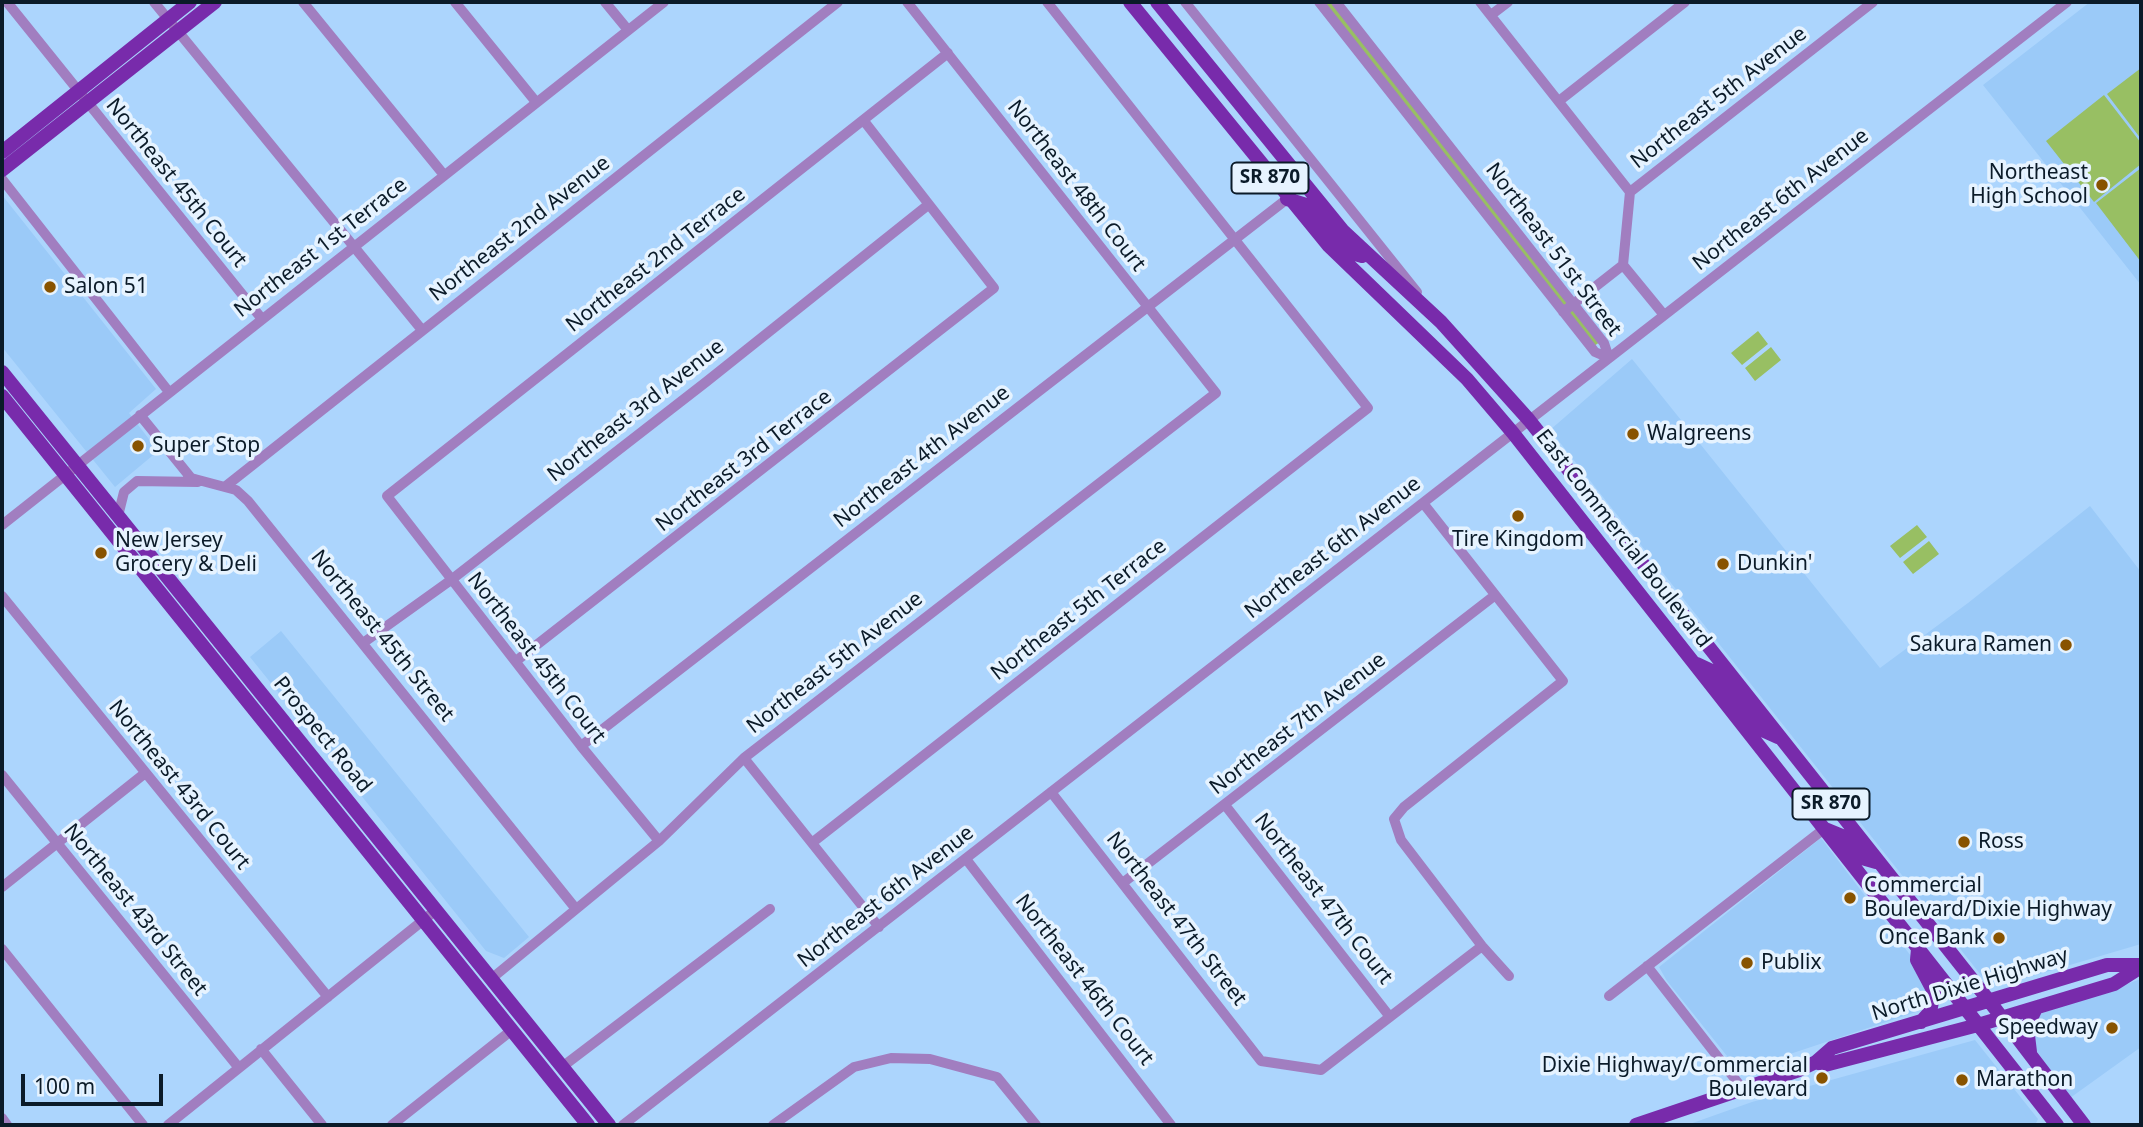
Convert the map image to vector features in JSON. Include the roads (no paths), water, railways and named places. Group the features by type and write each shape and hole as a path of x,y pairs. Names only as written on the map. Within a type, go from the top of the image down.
{"main road":[{"path":"2,152 190,2"},
{"path":"2,170 215,2"},
{"name":"East Commercial Boulevard","path":"1157,2 1296,177 1367,254 1441,323 1529,420 1990,1002 2084,1125"},
{"path":"1131,3 1142,5 1153,12 1199,69 1214,74"},
{"name":"East Commercial Boulevard","path":"1131,3 1287,199 1329,246 1466,379 1513,433 2056,1125"},
{"path":"1221,117 1237,123 1280,177 1296,177"},
{"path":"1287,199 1311,208 1352,253 1362,256 1367,254"},
{"name":"Prospect Road","path":"2,372 609,1125"},
{"name":"Prospect Road","path":"2,396 588,1125"},
{"path":"1622,572 1640,583 1689,644 1711,651"},
{"path":"1695,664 1708,667 1758,728 1779,737"},
{"path":"244,697 256,687"},
{"path":"1772,764 1786,769 1820,810 1844,820"},
{"path":"1824,829 1837,832 1862,858 1877,862"},
{"path":"1918,948 1917,960 1934,992 1930,1012 1921,1023"},
{"name":"North Dixie Highway","path":"1636,1125 1816,1062 1832,1048 2107,965 2141,966"},
{"name":"North Dixie Highway","path":"1816,1062 1825,1065 2036,1008 2114,984 2141,966"},
{"path":"2031,1057 2026,1038 2036,1008"}],"street":[{"name":"Northeast 45th Court","path":"7,2 261,319"},
{"path":"154,2 422,330"},
{"path":"303,2 444,175"},
{"path":"455,2 536,102"},
{"path":"605,2 628,30"},
{"name":"Northeast 1st Terrace","path":"2,525 664,2"},
{"name":"Northeast 2nd Avenue","path":"226,486 838,2"},
{"name":"Northeast 48th Court","path":"907,2 1216,393"},
{"path":"1047,2 1234,240"},
{"path":"1185,2 1441,323"},
{"name":"Northeast 51st Street","path":"1319,2 1595,352 1609,358"},
{"name":"Northeast 51st Street","path":"1336,2 1604,343 1609,358"},
{"path":"1480,2 1630,192"},
{"path":"1491,15 1508,2"},
{"path":"1559,101 1685,2"},
{"name":"Northeast 5th Avenue","path":"1623,265 1630,192 1873,2"},
{"name":"Northeast 6th Avenue","path":"623,1125 2067,2"},
{"name":"Northeast 2nd Terrace","path":"387,496 948,53"},
{"path":"1401,108 1413,99"},
{"path":"864,121 928,205"},
{"path":"1296,177 1315,165"},
{"path":"2,179 169,392"},
{"name":"Northeast 4th Avenue","path":"581,746 1287,199"},
{"name":"Northeast 3rd Terrace","path":"516,661 994,288 928,205"},
{"name":"Northeast 3rd Avenue","path":"363,643 451,580 928,205"},
{"name":"Northeast 5th Terrace","path":"813,842 1368,408 1234,240"},
{"path":"1563,312 1623,265 1664,316"},
{"name":"Northeast 5th Avenue","path":"491,978 659,841 744,758 1216,393"},
{"path":"139,415 188,475 198,482"},
{"path":"118,516 124,492 133,483 146,479 226,486"},
{"name":"Northeast 45th Street","path":"226,486 240,493 248,501 576,909"},
{"name":"Northeast 45th Court","path":"387,496 581,746 659,841"},
{"path":"1423,503 1563,681 1404,807 1394,819 1401,840 1482,946 1510,976"},
{"name":"Northeast 43rd Court","path":"2,596 144,774 328,996"},
{"name":"Northeast 7th Avenue","path":"1124,882 1494,596"},
{"path":"744,758 879,927"},
{"path":"2,887 144,774"},
{"name":"Northeast 43rd Street","path":"2,775 239,1068"},
{"name":"Northeast 47th Street","path":"1051,792 1124,882 1261,1061 1273,1065 1321,1070 1390,1017"},
{"name":"Northeast 47th Court","path":"1225,805 1390,1017"},
{"path":"1609,996 1824,829"},
{"name":"Northeast 46th Court","path":"966,859 1171,1125"},
{"path":"562,1067 770,909"},
{"path":"168,1125 436,910"},
{"path":"1390,1017 1482,946"},
{"path":"2,948 143,1125"},
{"path":"1647,967 1742,1088"},
{"path":"392,1125 512,1030"},
{"path":"261,1049 323,1125"},
{"path":"773,1125 854,1067 891,1058 930,1059 997,1077 1035,1125"},
{"path":"2,1118 8,1125"}],"place":[{"name":"Northeast High School","path":"2102,185"},
{"name":"Salon 51","path":"50,287"},
{"name":"Walgreens","path":"1633,434"},
{"name":"Super Stop","path":"138,446"},
{"name":"Tire Kingdom","path":"1518,516"},
{"name":"New Jersey Grocery & Deli","path":"101,553"},
{"name":"Dunkin'","path":"1723,564"},
{"name":"Sakura Ramen","path":"2066,645"},
{"name":"Ross","path":"1964,842"},
{"name":"Commercial Boulevard/Dixie Highway","path":"1850,898"},
{"name":"Once Bank","path":"1999,938"},
{"name":"Publix","path":"1747,963"},
{"name":"Speedway","path":"2112,1028"},
{"name":"Dixie Highway/Commercial Boulevard","path":"1822,1078"},
{"name":"Marathon","path":"1962,1080"}]}
